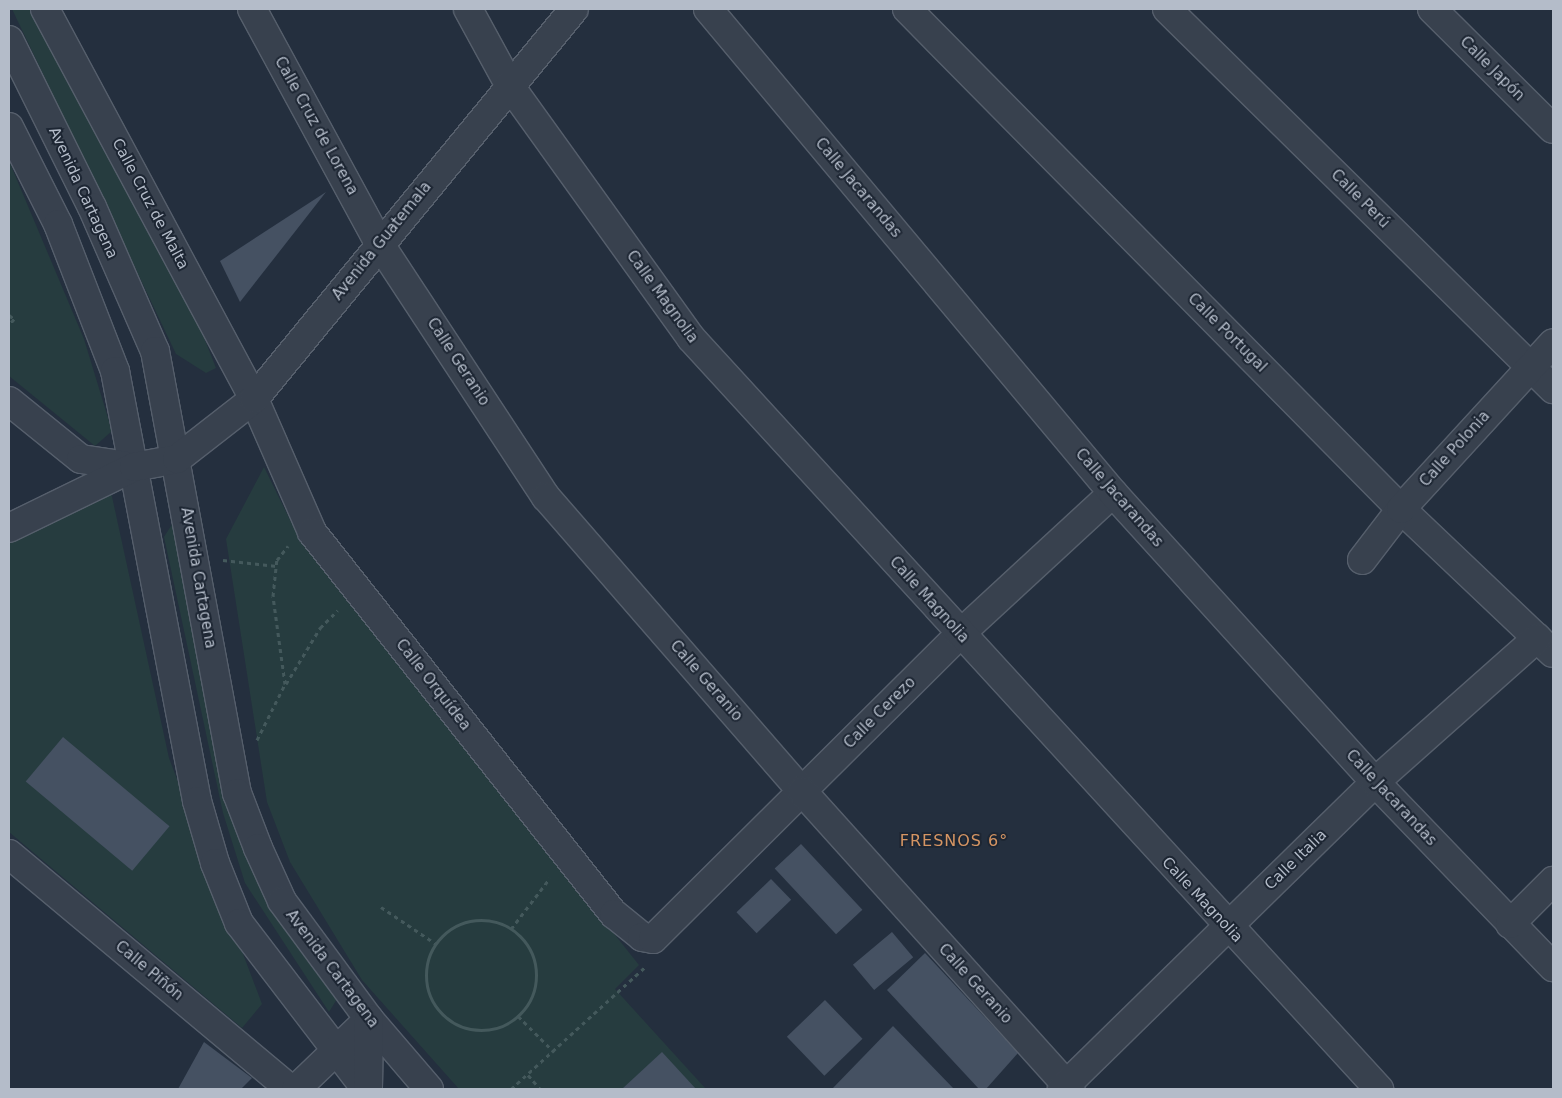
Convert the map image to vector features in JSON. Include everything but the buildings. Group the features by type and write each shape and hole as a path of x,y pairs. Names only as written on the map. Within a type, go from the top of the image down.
{"street":[{"name":"Calle Cruz de Malta","path":"45,9 254,400"},
{"name":"Calle Cruz de Lorena","path":"252,9 379,243"},
{"name":"Calle Magnolia","path":"468,9 510,86 691,338 1227,927 1379,1089"},
{"name":"Avenida Guatemala","path":"177,458 254,400 379,243 574,9"},
{"name":"Calle Jacarandas","path":"708,9 1113,493 1376,782 1553,967"},
{"name":"Calle Portugal","path":"907,9 1401,509 1545,645"},
{"name":"Calle Perú","path":"1167,9 1553,389"},
{"name":"Calle Japón","path":"1432,9 1553,129"},
{"name":"Avenida Cartagena","path":"9,40 92,207 155,351 177,458 237,793 282,901 369,1020 429,1089"},
{"path":"9,127 58,224 115,371 197,801 215,863 239,923 334,1051 367,1089"},
{"name":"Calle Geranio","path":"379,243 546,497 802,791 1066,1088"},
{"name":"Calle Polonia","path":"1362,560 1401,509 1553,343"},
{"name":"Calle Orquídea","path":"254,400 312,532 614,914 630,930 652,939"},
{"path":"11,409 81,459 134,467"},
{"path":"9,528 134,467 177,458"},
{"name":"Calle Cerezo","path":"652,939 960,634 1113,493"},
{"name":"Calle Italia","path":"1066,1088 1376,782 1545,645"},
{"name":"Calle Piñón","path":"9,854 290,1089"},
{"path":"1510,924 1553,881"},
{"path":"296,1089 334,1051 369,1020"},
{"path":"367,1089 369,1020"}],"path":[{"path":"9,315 14,319 9,325"},
{"path":"285,684 273,596 277,566 292,541"},
{"path":"223,560 277,566"},
{"path":"254,745 285,684 320,628 346,602"},
{"path":"511,929 552,876"},
{"path":"382,907 436,944"},
{"path":"469,921 498,923 511,929 522,938 535,964 534,992 518,1016 505,1025 475,1030 446,1018 435,1007 425,978 427,962 436,944 455,926 469,921"},
{"path":"511,1089 647,966"},
{"path":"518,1016 554,1052"},
{"path":"528,1075 540,1089"}],"green space":[{"path":"12,9 34,9 194,312 216,368 206,373 176,354"},
{"path":"9,161 84,339 112,431 95,446 9,376"},
{"path":"264,467 299,538 639,965 615,989 706,1089 459,1089 362,980 290,862 267,802 226,539"},
{"path":"111,492 169,758 262,1004 242,1028 9,832 9,541"},
{"path":"176,518 267,885 337,999 329,1012 245,883 223,813 164,537"}],"district":[{"name":"FRESNOS 6°","path":"954,841"}]}
